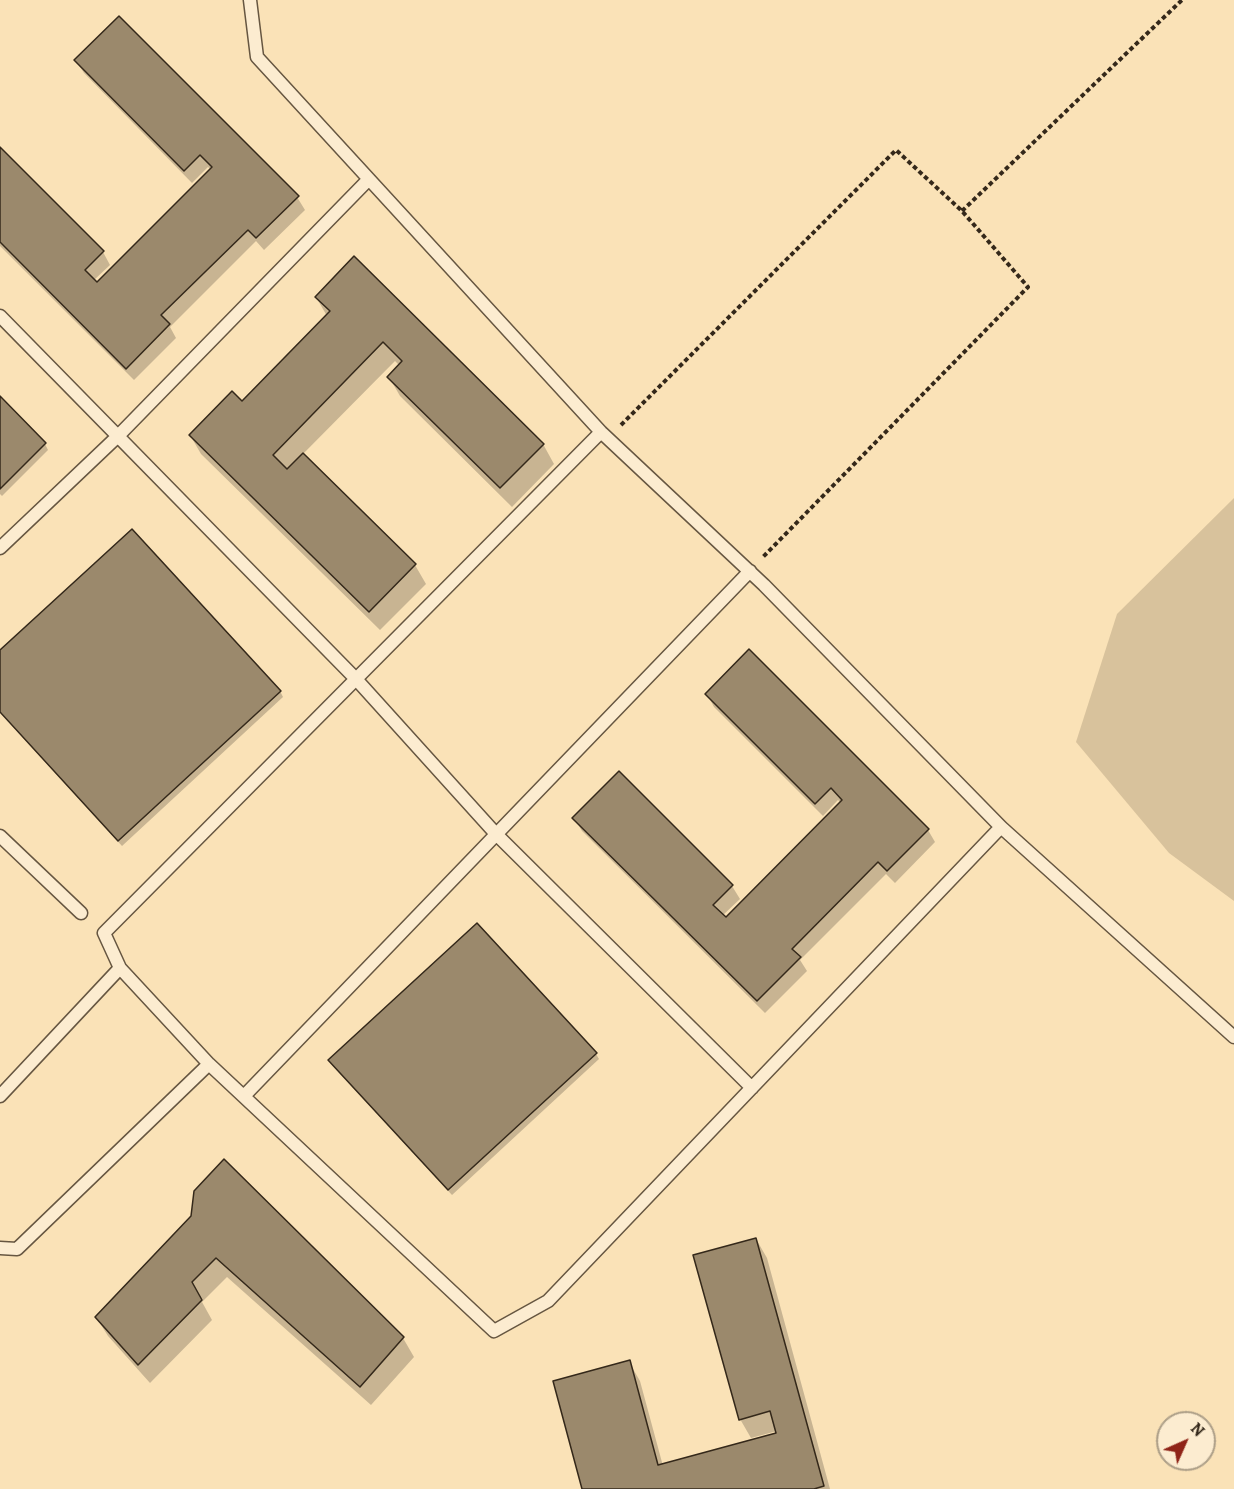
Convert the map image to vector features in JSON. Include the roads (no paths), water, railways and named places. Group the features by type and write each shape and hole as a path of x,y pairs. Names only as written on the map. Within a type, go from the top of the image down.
{"lane":[{"path":"250,0 257,57 604,435 764,585 1001,827 1234,1037"},
{"path":"0,548 118,436 369,180"},
{"path":"0,316 356,679 496,834 752,1088"},
{"path":"604,435 356,679 104,933 120,968 210,1064 494,1331 548,1301 1001,827"},
{"path":"244,1096 750,571"},
{"path":"0,836 81,913"},
{"path":"0,1096 120,968"},
{"path":"0,1248 17,1249 210,1064"}]}
